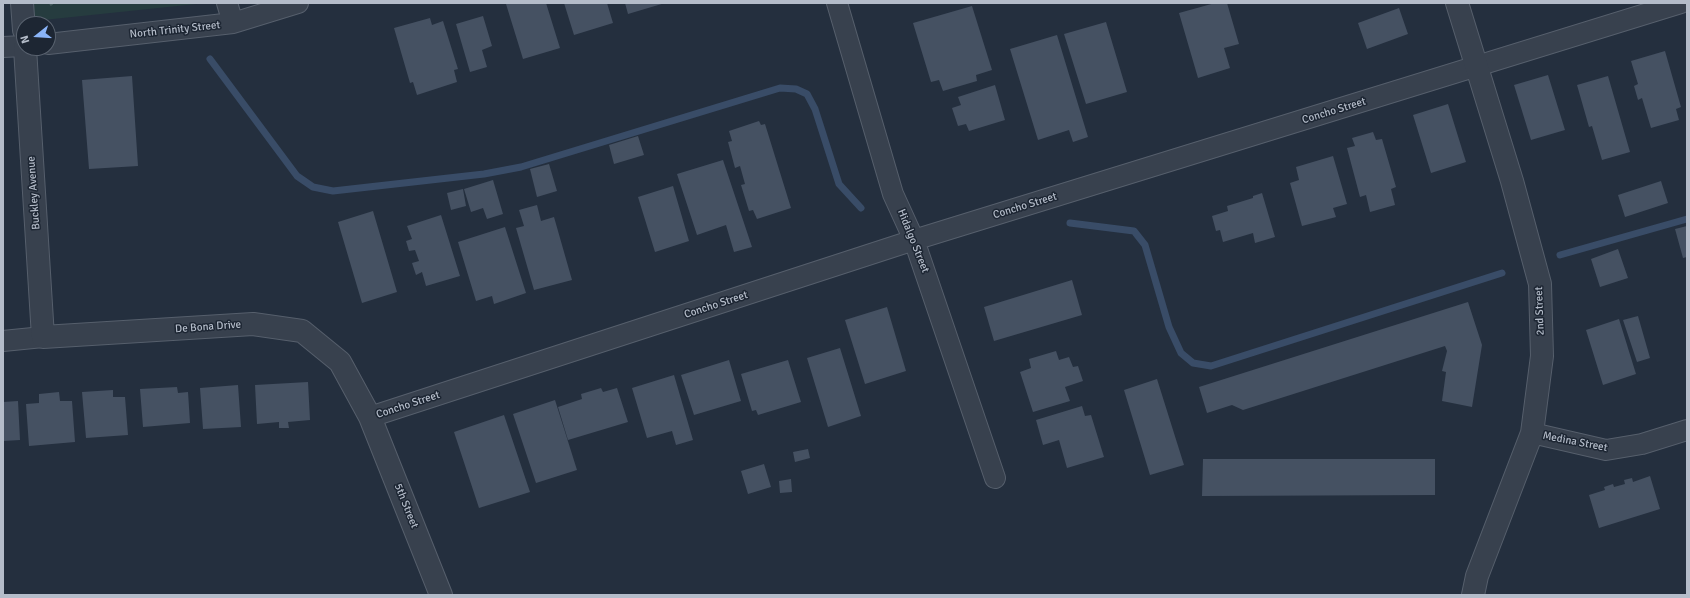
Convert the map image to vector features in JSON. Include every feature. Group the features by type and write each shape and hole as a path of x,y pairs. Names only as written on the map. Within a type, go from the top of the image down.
{"street":[{"path":"22,3 23,16"},
{"path":"227,3 233,23"},
{"name":"North Trinity Street","path":"56,43 233,23 298,3"},
{"name":"Hidalgo Street","path":"837,3 893,194 914,240 995,478"},
{"name":"2nd Street","path":"1457,3 1512,181 1540,284 1542,356 1532,433 1477,576 1473,595"},
{"name":"Concho Street","path":"370,417 914,240 1681,3"},
{"path":"3,47 16,47"},
{"name":"Buckley Avenue","path":"26,56 43,337"},
{"name":"De Bona Drive","path":"3,341 43,337 253,324 302,331 340,362 370,417"},
{"name":"5th Street","path":"370,417 441,595"},
{"name":"Medina Street","path":"1532,433 1606,450 1642,444 1687,430"}],"green space":[{"path":"30,3 206,3 56,19 56,16 33,16"}],"building":[{"path":"546,3 560,48 523,59 506,4"},
{"path":"564,3 607,3 613,23 574,35"},
{"path":"625,3 665,3 628,14"},
{"path":"1215,3 1227,3 1239,44 1224,48 1230,68 1198,78 1179,13"},
{"path":"972,6 992,70 976,75 977,81 943,91 939,80 931,82 913,23"},
{"path":"1399,8 1408,34 1367,49 1358,23"},
{"path":"483,16 492,46 482,50 487,67 470,72 456,24"},
{"path":"430,18 432,25 443,21 458,69 454,70 457,82 417,95 413,82 410,83 394,28"},
{"path":"1106,22 1127,92 1086,104 1064,34"},
{"path":"1057,35 1088,137 1073,142 1069,130 1038,140 1010,49"},
{"path":"1665,51 1681,107 1676,109 1679,120 1651,128 1642,98 1638,100 1634,86 1638,84 1631,61"},
{"path":"1548,75 1565,130 1531,140 1514,85"},
{"path":"132,76 138,166 89,169 82,80"},
{"path":"1608,76 1630,152 1602,160 1592,126 1589,127 1577,85"},
{"path":"995,85 1005,120 969,131 966,124 958,126 952,108 961,105 958,97"},
{"path":"1448,104 1466,162 1431,173 1413,115"},
{"path":"759,121 761,125 765,124 791,208 757,219 753,210 749,211 741,185 745,184 740,166 735,168 728,142 732,141 729,131"},
{"path":"1373,132 1376,140 1382,139 1396,187 1391,189 1395,205 1370,212 1366,195 1360,197 1347,148 1355,146 1352,138"},
{"path":"638,136 644,155 614,164 609,145"},
{"path":"1333,156 1347,204 1333,208 1336,217 1302,226 1290,183 1299,180 1296,167"},
{"path":"723,160 752,247 734,252 726,225 697,235 677,174"},
{"path":"549,164 557,191 537,197 530,169"},
{"path":"493,180 503,214 487,219 483,208 471,212 464,189"},
{"path":"1661,181 1668,203 1625,217 1618,195"},
{"path":"673,186 689,241 655,252 638,197"},
{"path":"463,189 466,206 451,210 447,193"},
{"path":"1262,193 1275,237 1255,243 1253,233 1223,242 1220,230 1216,231 1212,216 1228,211 1227,206 1253,198 1253,196"},
{"path":"537,205 541,221 554,217 572,280 534,290 516,228 524,226 519,210"},
{"path":"373,211 397,292 362,303 338,222"},
{"path":"441,215 460,276 426,286 422,272 416,275 412,263 419,261 415,250 409,251 406,241 412,239 407,226"},
{"path":"1687,226 1687,257 1683,258 1675,229"},
{"path":"505,227 526,293 494,304 492,296 476,301 458,242"},
{"path":"1618,249 1628,278 1600,287 1591,259"},
{"path":"1072,280 1082,315 994,341 984,307"},
{"path":"1468,302 1482,345 1472,407 1442,401 1446,372 1442,371 1447,351 1445,346 1243,410 1232,405 1207,413 1199,387"},
{"path":"887,307 906,371 865,384 845,320"},
{"path":"1638,316 1650,358 1637,362 1623,320"},
{"path":"1619,319 1636,374 1603,385 1586,330"},
{"path":"840,348 861,416 828,427 807,358"},
{"path":"1056,351 1059,360 1069,357 1073,367 1078,366 1083,381 1065,387 1070,401 1033,412 1020,372 1031,368 1029,359"},
{"path":"729,360 741,401 694,415 681,375"},
{"path":"788,360 801,402 758,415 756,410 752,411 741,374"},
{"path":"674,375 693,440 676,445 672,431 647,438 632,388"},
{"path":"1157,379 1184,465 1150,475 1124,390"},
{"path":"308,382 310,420 288,422 289,428 279,428 279,422 257,424 255,385"},
{"path":"238,385 241,427 203,429 200,388"},
{"path":"177,387 178,393 188,392 190,423 143,427 140,389"},
{"path":"601,388 603,392 617,388 628,422 568,440 558,407 582,399 581,394"},
{"path":"113,390 113,397 125,397 128,435 86,438 82,392"},
{"path":"59,392 60,401 72,401 75,442 29,446 26,404 39,403 39,394"},
{"path":"555,400 577,470 536,483 513,414"},
{"path":"18,401 20,440 3,441 3,402"},
{"path":"1082,406 1085,416 1091,415 1104,457 1067,468 1059,440 1043,445 1036,420"},
{"path":"504,415 530,492 479,508 454,432"},
{"path":"808,449 810,458 795,462 793,452"},
{"path":"1203,459 1435,459 1435,495 1202,496"},
{"path":"764,464 771,487 748,494 741,471"},
{"path":"1650,476 1660,509 1599,528 1589,495 1605,490 1604,487 1613,484 1614,487 1625,484 1624,480 1632,478 1633,482"},
{"path":"791,479 792,492 780,493 779,481"}],"waterway":[{"path":"210,59 297,176 313,187 333,191 484,174 521,167 780,88 796,89 807,94 815,109 839,184 861,208"},
{"path":"1560,255 1687,219"},
{"path":"1070,223 1134,231 1145,245 1169,327 1181,353 1193,363 1211,366 1502,273"}]}
